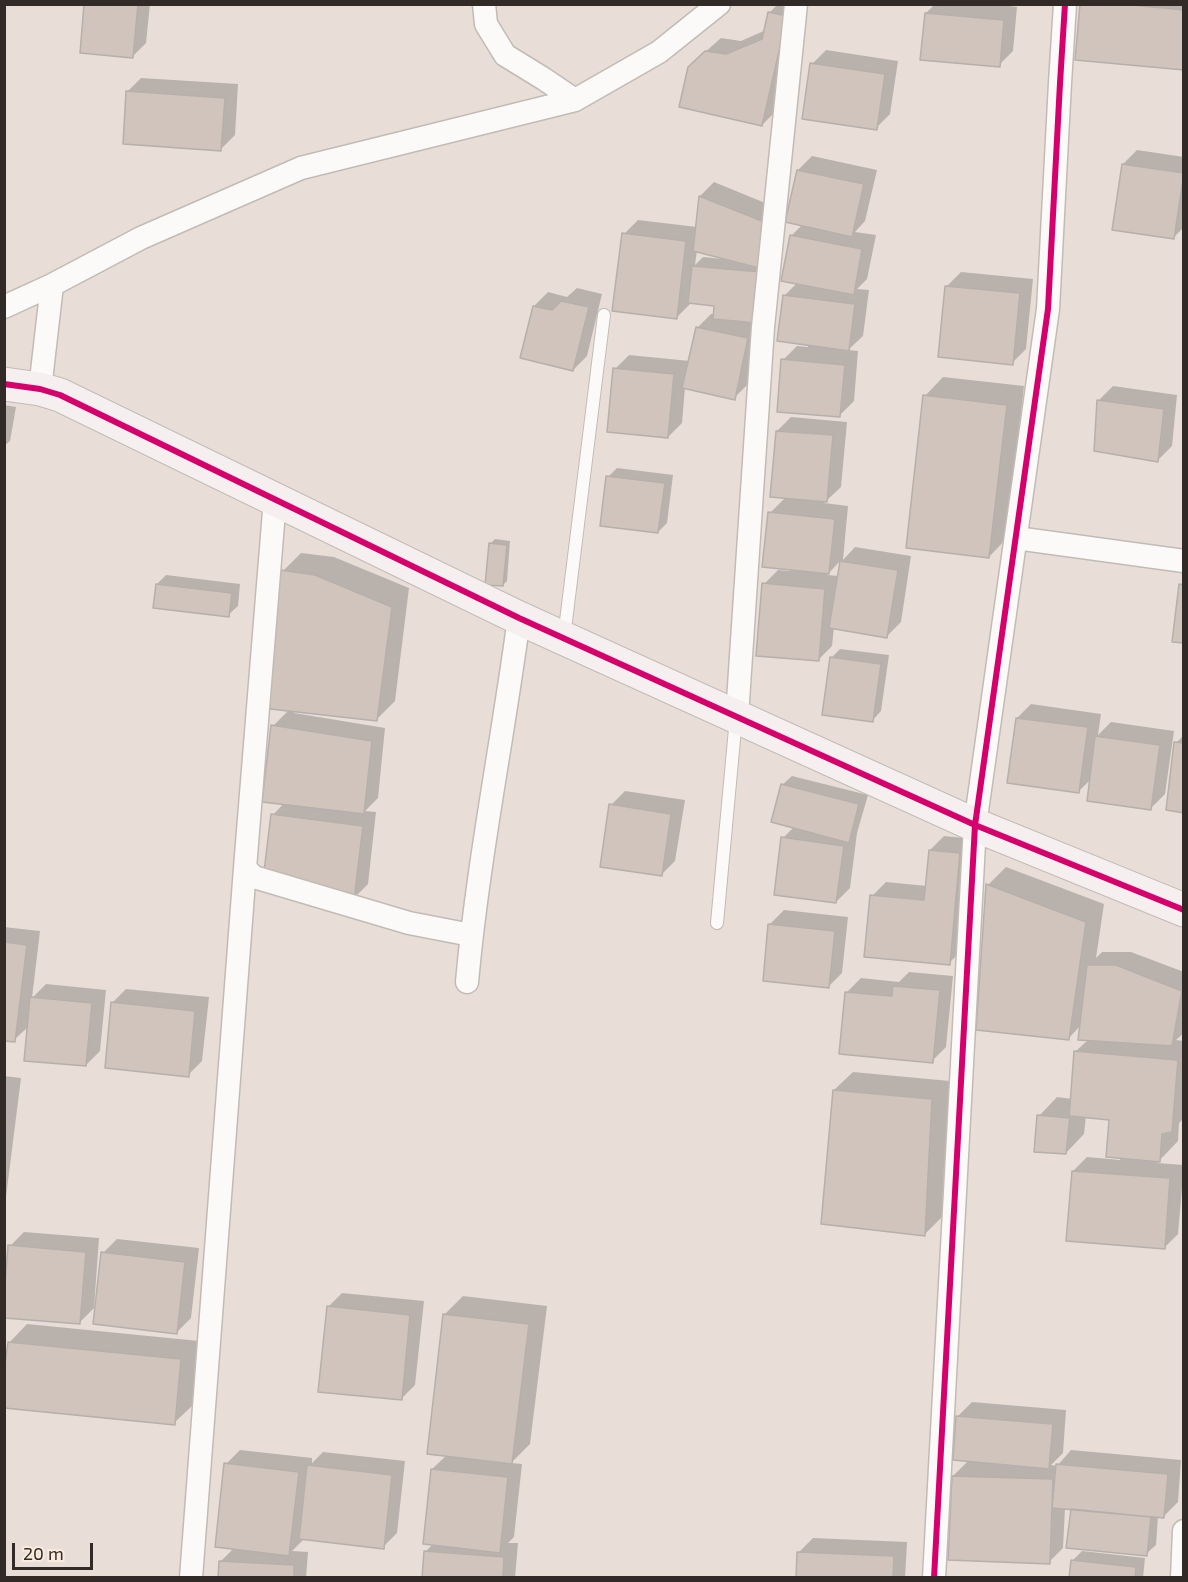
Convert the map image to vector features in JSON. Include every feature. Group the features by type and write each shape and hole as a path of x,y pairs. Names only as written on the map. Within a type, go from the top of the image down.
{"street":[{"path":"484,4 486,24 505,55 575,100"},
{"path":"4,307 52,285 141,238 301,168 575,100 658,52 719,4"},
{"path":"736,716 763,327 796,4"},
{"path":"934,1578 975,825 1048,309 1065,4"},
{"path":"40,389 52,285"},
{"path":"4,384 40,389 60,395 519,618 975,825 1184,910"},
{"path":"191,1578 275,500"},
{"path":"1016,538 1184,561"},
{"path":"466,982 473,914 519,618"},
{"path":"245,868 254,877 409,923 471,935"},
{"path":"1182,1578 1184,1531"}],"lane":[{"path":"564,638 604,315"},
{"path":"717,923 736,716"}],"building":[{"path":"84,4 138,4 133,58 80,53"},
{"path":"1080,4 1122,4 1184,10 1184,70 1075,60"},
{"path":"768,12 787,16 762,126 679,107 688,67 705,51 726,54 762,39"},
{"path":"925,13 1004,20 1000,67 920,60"},
{"path":"810,63 885,74 877,130 802,119"},
{"path":"126,91 225,98 221,151 123,144"},
{"path":"1122,164 1184,173 1174,239 1112,230"},
{"path":"797,170 864,184 852,237 785,222"},
{"path":"699,196 762,221 759,268 693,251"},
{"path":"622,233 686,241 677,319 612,311"},
{"path":"790,235 862,249 854,295 781,281"},
{"path":"692,266 761,272 756,323 713,319 714,306 688,303"},
{"path":"945,286 1020,293 1013,365 938,357"},
{"path":"783,295 855,304 849,351 777,341"},
{"path":"561,301 589,307 573,371 520,358 533,306 552,310"},
{"path":"696,327 748,338 735,400 682,388"},
{"path":"781,359 845,365 840,417 777,412"},
{"path":"613,368 674,374 668,438 607,432"},
{"path":"923,395 1007,405 989,558 906,548"},
{"path":"1097,400 1164,409 1158,462 1094,451"},
{"path":"776,431 833,435 827,502 770,497"},
{"path":"606,476 665,483 658,533 600,526"},
{"path":"768,512 835,519 829,574 762,567"},
{"path":"489,543 507,545 503,586 485,585"},
{"path":"840,561 898,570 887,638 829,628"},
{"path":"281,570 315,575 392,607 377,721 270,709 268,644"},
{"path":"762,583 825,589 819,661 756,656"},
{"path":"156,584 232,593 229,617 153,608"},
{"path":"1179,584 1184,585 1184,643 1172,642"},
{"path":"830,657 881,664 873,722 822,715"},
{"path":"1016,718 1088,727 1079,793 1007,783"},
{"path":"271,725 372,741 364,814 262,802"},
{"path":"1095,736 1160,745 1151,810 1087,801"},
{"path":"1174,742 1184,743 1184,813 1166,810"},
{"path":"781,784 859,804 849,843 771,822"},
{"path":"609,804 671,814 662,876 600,867"},
{"path":"271,814 363,826 354,900 262,888"},
{"path":"781,837 844,846 836,903 774,895"},
{"path":"929,850 960,853 950,965 864,957 870,895 924,900"},
{"path":"986,884 1086,922 1069,1040 976,1030"},
{"path":"768,924 835,931 829,988 763,981"},
{"path":"4,942 27,945 15,1042 4,1041"},
{"path":"1087,965 1116,965 1182,991 1172,1046 1078,1040"},
{"path":"893,986 940,990 933,1063 839,1054 845,992 892,996"},
{"path":"30,997 92,1003 86,1066 24,1061"},
{"path":"111,1002 195,1011 189,1077 105,1068"},
{"path":"1074,1051 1178,1060 1172,1132 1162,1134 1160,1162 1106,1157 1109,1120 1070,1116 1066,1154 1034,1152 1037,1115 1069,1118"},
{"path":"833,1090 932,1099 925,1236 821,1224"},
{"path":"1072,1171 1170,1178 1165,1249 1066,1241"},
{"path":"8,1245 86,1252 80,1324 4,1318"},
{"path":"101,1252 185,1262 177,1334 93,1324"},
{"path":"327,1306 410,1315 402,1400 318,1392"},
{"path":"443,1314 529,1324 512,1464 427,1454"},
{"path":"8,1342 181,1359 175,1425 4,1408 4,1372"},
{"path":"956,1416 1053,1424 1049,1469 953,1460"},
{"path":"224,1463 299,1472 289,1556 215,1547"},
{"path":"1056,1464 1168,1474 1164,1518 1052,1508"},
{"path":"307,1465 392,1475 384,1549 299,1539"},
{"path":"431,1469 508,1477 500,1553 423,1544"},
{"path":"952,1476 1053,1479 1050,1564 948,1560"},
{"path":"1071,1509 1151,1517 1147,1556 1066,1548"},
{"path":"424,1551 504,1557 503,1578 422,1578"},
{"path":"797,1552 894,1556 893,1578 796,1578"},
{"path":"1071,1560 1136,1567 1135,1578 1069,1578"},
{"path":"219,1561 294,1565 294,1578 218,1578"}],"cycle path":[{"path":"934,1578 975,825 1048,309 1065,4"},
{"path":"4,384 40,389 60,395 519,618 975,825 1184,910"}]}
